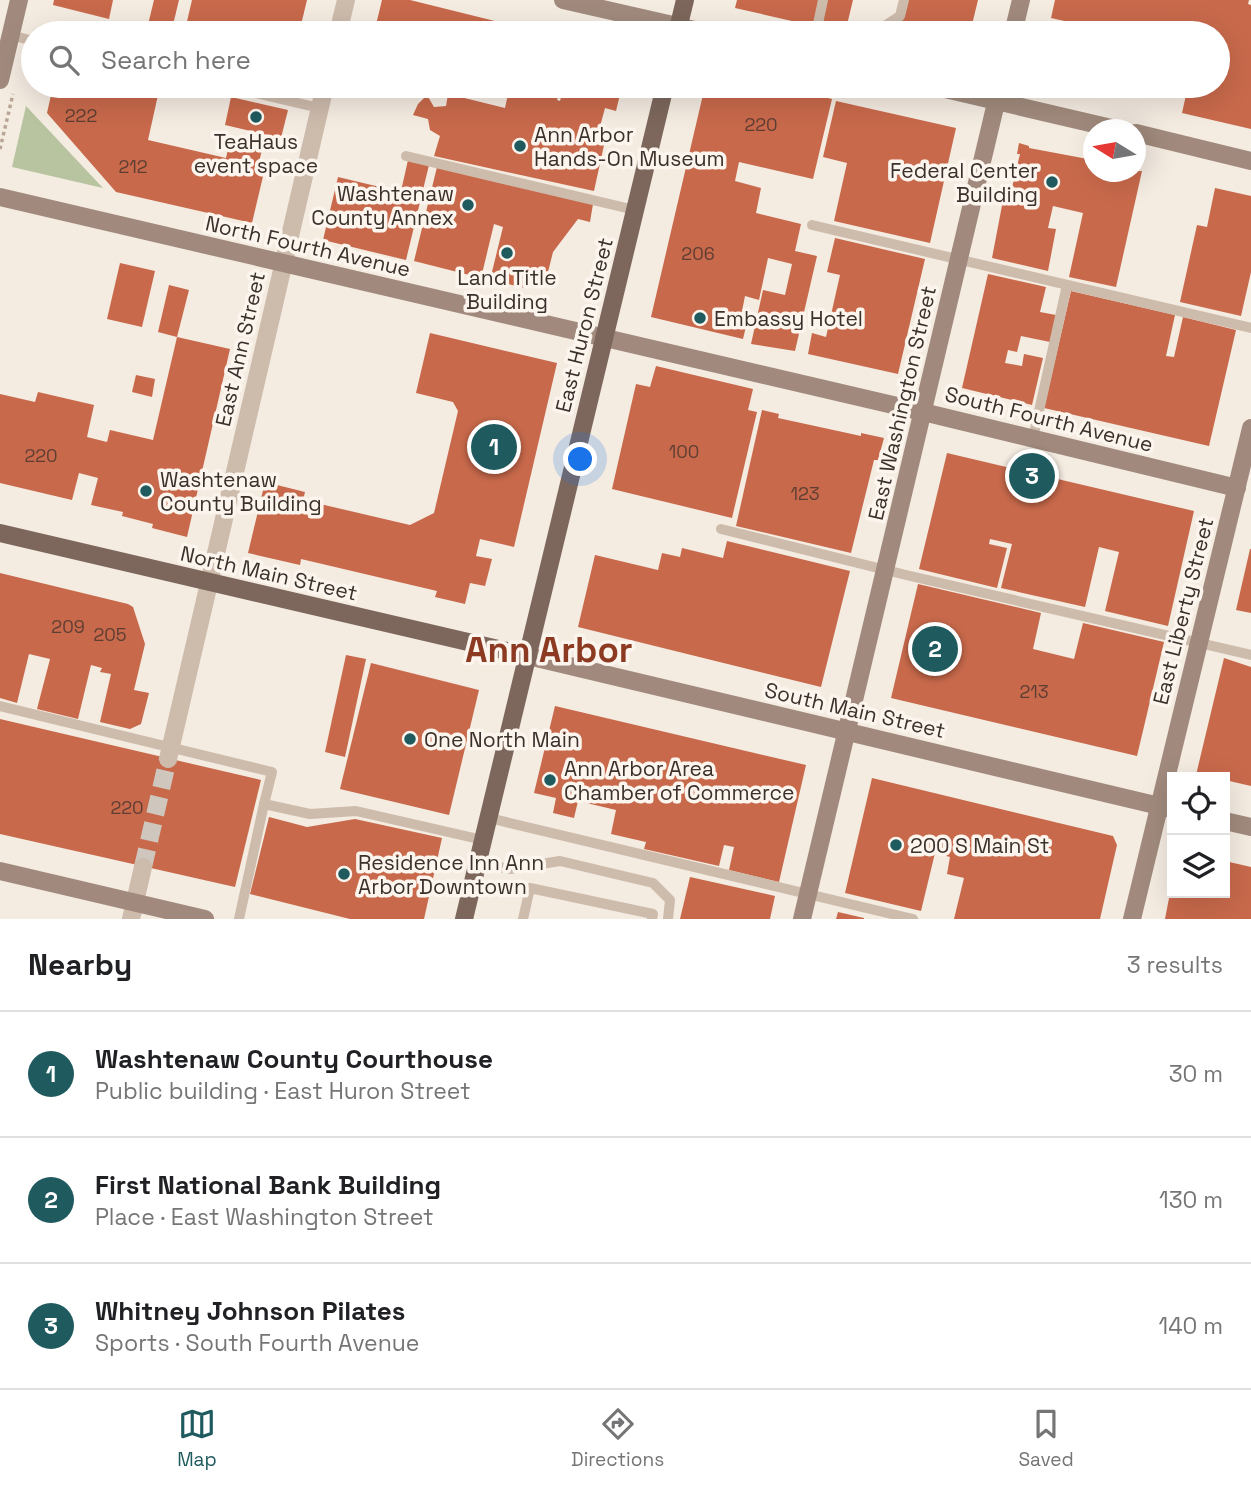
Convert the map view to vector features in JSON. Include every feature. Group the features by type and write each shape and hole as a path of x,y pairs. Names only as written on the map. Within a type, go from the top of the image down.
{"main road":[{"path":"680,21 684,0"},
{"name":"East Huron Street","path":"464,919 661,98"},
{"name":"North Main Street","path":"0,533 528,656"}],"street":[{"path":"0,80 19,0"},
{"path":"341,21 346,0"},
{"path":"563,0 644,21"},
{"path":"1016,21 1021,0"},
{"name":"East Ann Street","path":"170,753 322,98"},
{"name":"East Washington Street","path":"802,919 998,98"},
{"path":"1015,98 1085,119"},
{"path":"1146,135 1251,161"},
{"name":"North Fourth Avenue","path":"0,197 605,339"},
{"name":"South Fourth Avenue","path":"605,339 1237,488"},
{"name":"East Liberty Street","path":"1132,919 1165,807 1199,642 1251,428"},
{"name":"South Main Street","path":"528,656 1165,807"},
{"path":"1230,822 1251,827"},
{"path":"133,911 144,867"},
{"path":"0,871 133,911 205,919"}],"lane":[{"path":"819,21 824,0"},
{"path":"894,21 900,16 904,0"},
{"path":"11,35 21,38"},
{"path":"277,98 319,108"},
{"path":"406,156 635,210"},
{"path":"812,225 1251,328"},
{"path":"1033,439 1067,285"},
{"path":"721,529 1251,655"},
{"path":"0,706 170,753 272,772 239,919"},
{"path":"264,804 310,814 356,811 483,841"},
{"path":"489,818 913,919"},
{"path":"478,863 510,869 560,861 653,883 670,900 668,919"},
{"path":"523,919 530,888 653,914 652,919"}],"green space":[{"path":"26,106 103,188 12,167"}],"building":[{"path":"54,0 113,0 109,19 53,5"},
{"path":"154,0 179,0 174,21 149,21"},
{"path":"192,0 307,0 302,21 187,21"},
{"path":"382,0 410,0 495,21 377,21"},
{"path":"737,0 853,0 848,21 792,21 735,8"},
{"path":"907,0 978,0 973,21 902,21"},
{"path":"1055,0 1249,0 1251,129 1182,113 1185,98 1230,98 1230,21 1064,21 1051,18"},
{"path":"50,98 157,98 148,140 226,158 231,137 263,145 258,167 265,168 252,223 116,192 47,113"},
{"name":"TeaHaus event space","path":"231,98 288,110 281,138 225,125"},
{"name":"Ann Arbor Hands-On Museum","path":"424,98 429,98 434,107 446,106 447,98 464,98 505,108 507,98 558,98 560,101 561,98 619,98 616,111 605,108 598,134 606,136 594,191 434,156 440,136 430,130 428,119 413,115"},
{"path":"702,98 832,99 813,179 739,162 735,181 761,188 756,213 801,224 795,251 817,256 795,351 751,344 763,290 785,295 792,264 768,258 759,300 745,296 741,316 748,318 743,339 651,317"},
{"path":"836,101 956,128 930,243 834,221 847,163 823,157"},
{"path":"1019,143 1029,148 1083,158 1083,182 1140,182 1116,287 1069,277 1083,213 1053,206 1048,228 1056,229 1048,271 992,258 1004,195 1010,196 1020,154 1017,154"},
{"path":"408,160 429,165 406,260 323,240 338,177 380,187 378,195 399,200"},
{"path":"437,167 593,204 590,222 578,219 553,252 548,272 535,269 532,283 525,288 490,280 503,227 494,224 481,278 414,261"},
{"path":"1215,188 1251,196 1251,272 1241,316 1180,302 1197,225 1207,227"},
{"path":"835,238 925,259 898,374 808,354 812,333 826,337 840,275 827,272"},
{"path":"120,263 155,271 142,327 107,319"},
{"path":"988,274 1046,287 1040,312 1056,315 1050,342 1021,336 1017,352 1008,350 1005,363 1022,366 1024,354 1043,358 1032,405 962,388"},
{"path":"169,285 189,290 177,337 158,332"},
{"path":"1071,291 1175,315 1166,356 1174,357 1183,317 1236,330 1209,446 1044,408"},
{"path":"430,333 557,363 514,547 480,539 476,556 492,559 485,586 470,583 465,604 435,597 437,591 301,559 300,565 248,553 265,482 305,492 303,500 410,525 434,513 458,411 453,402 416,393"},
{"path":"177,337 230,349 187,537 152,528 153,524 122,516 123,512 91,505 98,478 79,473 72,500 0,483 0,394 35,402 38,392 94,405 87,437 107,442 110,430 153,440"},
{"path":"656,366 753,389 748,410 757,412 732,518 612,489 636,384 650,387"},
{"path":"136,375 155,379 152,397 132,392"},
{"path":"762,410 779,414 778,418 861,436 861,433 884,438 878,460 874,460 851,553 736,526"},
{"path":"947,453 1194,511 1168,626 1105,611 1119,552 1099,547 1085,607 1001,588 1012,544 990,539 989,544 1007,548 997,588 919,569"},
{"path":"727,541 850,571 821,687 578,627 595,555 658,570 662,553 680,557 682,548 723,558"},
{"path":"1251,549 1251,613 1236,610"},
{"path":"0,573 133,607 145,644 134,690 149,693 141,724 130,729 100,722 111,674 100,672 102,668 91,665 78,719 37,709 50,659 29,654 17,703 0,698"},
{"path":"918,584 1041,613 1033,649 1074,659 1083,623 1164,642 1137,756 891,698"},
{"path":"346,655 366,659 345,757 325,752"},
{"path":"1224,658 1251,667 1251,786 1230,781 1230,772 1197,772"},
{"name":"One North Main","path":"371,663 479,690 449,815 340,789"},
{"path":"555,706 806,765 779,882 729,870 734,847 724,845 719,866 644,849 646,842 611,834 616,810 578,801 574,818 553,813 556,798 534,793"},
{"path":"0,719 261,780 235,887 0,834"},
{"path":"872,778 1113,836 1117,845 1100,919 954,919 964,878 947,874 950,857 935,853 921,911 845,893"},
{"name":"Residence Inn Ann Arbor Downtown","path":"269,817 307,827 355,819 442,838 424,919 350,919 250,894"},
{"path":"1230,862 1251,867 1251,919 1165,919 1169,898 1230,898"},
{"path":"690,877 775,896 770,919 680,919"},
{"path":"838,912 864,918 864,919 836,919"}],"tunnel":[{"path":"143,867 168,759"}],"place":[{"name":"TeaHaus event space","path":"256,117"},
{"name":"Ann Arbor Hands-On Museum","path":"520,146"},
{"name":"Federal Center Building","path":"1052,182"},
{"name":"Washtenaw County Annex","path":"468,205"},
{"name":"Land Title Building","path":"507,253"},
{"name":"Embassy Hotel","path":"700,318"},
{"name":"Washtenaw County Courthouse","path":"494,447"},
{"name":"Whitney Johnson Pilates","path":"1032,476"},
{"name":"Washtenaw County Building","path":"146,491"},
{"name":"First National Bank Building","path":"935,649"},
{"name":"One North Main","path":"410,739"},
{"name":"Ann Arbor Area Chamber of Commerce","path":"550,780"},
{"name":"200 S Main St","path":"896,845"},
{"name":"Residence Inn Ann Arbor Downtown","path":"344,874"}],"district":[{"name":"Ann Arbor","path":"549,650"}]}
